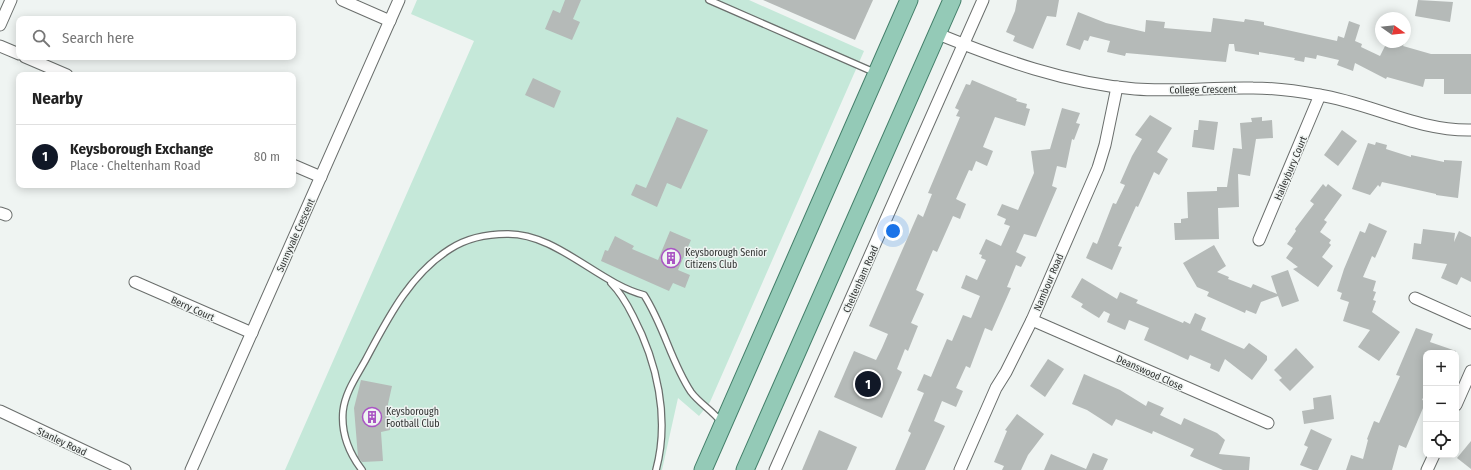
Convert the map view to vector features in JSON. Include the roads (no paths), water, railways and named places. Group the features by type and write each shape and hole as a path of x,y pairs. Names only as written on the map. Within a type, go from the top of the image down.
{"main road":[{"path":"703,470 909,0"},
{"path":"745,470 952,0"}],"street":[{"path":"0,25 11,0"},
{"path":"342,0 390,21"},
{"name":"Sunnyvale Crescent","path":"191,470 399,0"},
{"name":"Cheltenham Road","path":"775,470 983,0"},
{"name":"College Crescent","path":"938,34 1041,72 1091,84 1153,90 1252,88 1279,89 1320,95 1368,106 1415,123 1436,128 1471,130"},
{"path":"0,46 16,53"},
{"path":"32,60 60,72"},
{"name":"Nambour Road","path":"960,470 996,388 1006,372 1032,320 1098,168 1105,145 1117,87"},
{"name":"Haileybury Court","path":"1259,240 1320,95"},
{"path":"296,166 321,177"},
{"name":"Berry Court","path":"135,282 252,333"},
{"path":"1415,298 1471,323"},
{"name":"Deanswood Close","path":"1032,320 1268,423"},
{"path":"1459,398 1471,371"},
{"name":"Stanley Road","path":"0,411 125,470"},
{"path":"1428,470 1433,458"}],"lane":[{"path":"709,0 877,74"},
{"path":"362,470 352,456 345,437 343,418 345,400 397,304 404,294 436,259 464,242 494,234 510,234 537,240 584,264 607,279 632,292 644,295 654,310 682,376 692,394 714,413 723,424"},
{"path":"607,279 621,295 631,313 641,332 653,364 662,415 660,449 656,470"}],"place":[{"name":"Keysborough Senior Citizens Club","path":"671,258"},
{"name":"Keysborough Exchange","path":"868,384"},
{"name":"Keysborough Football Club","path":"372,417"}]}
